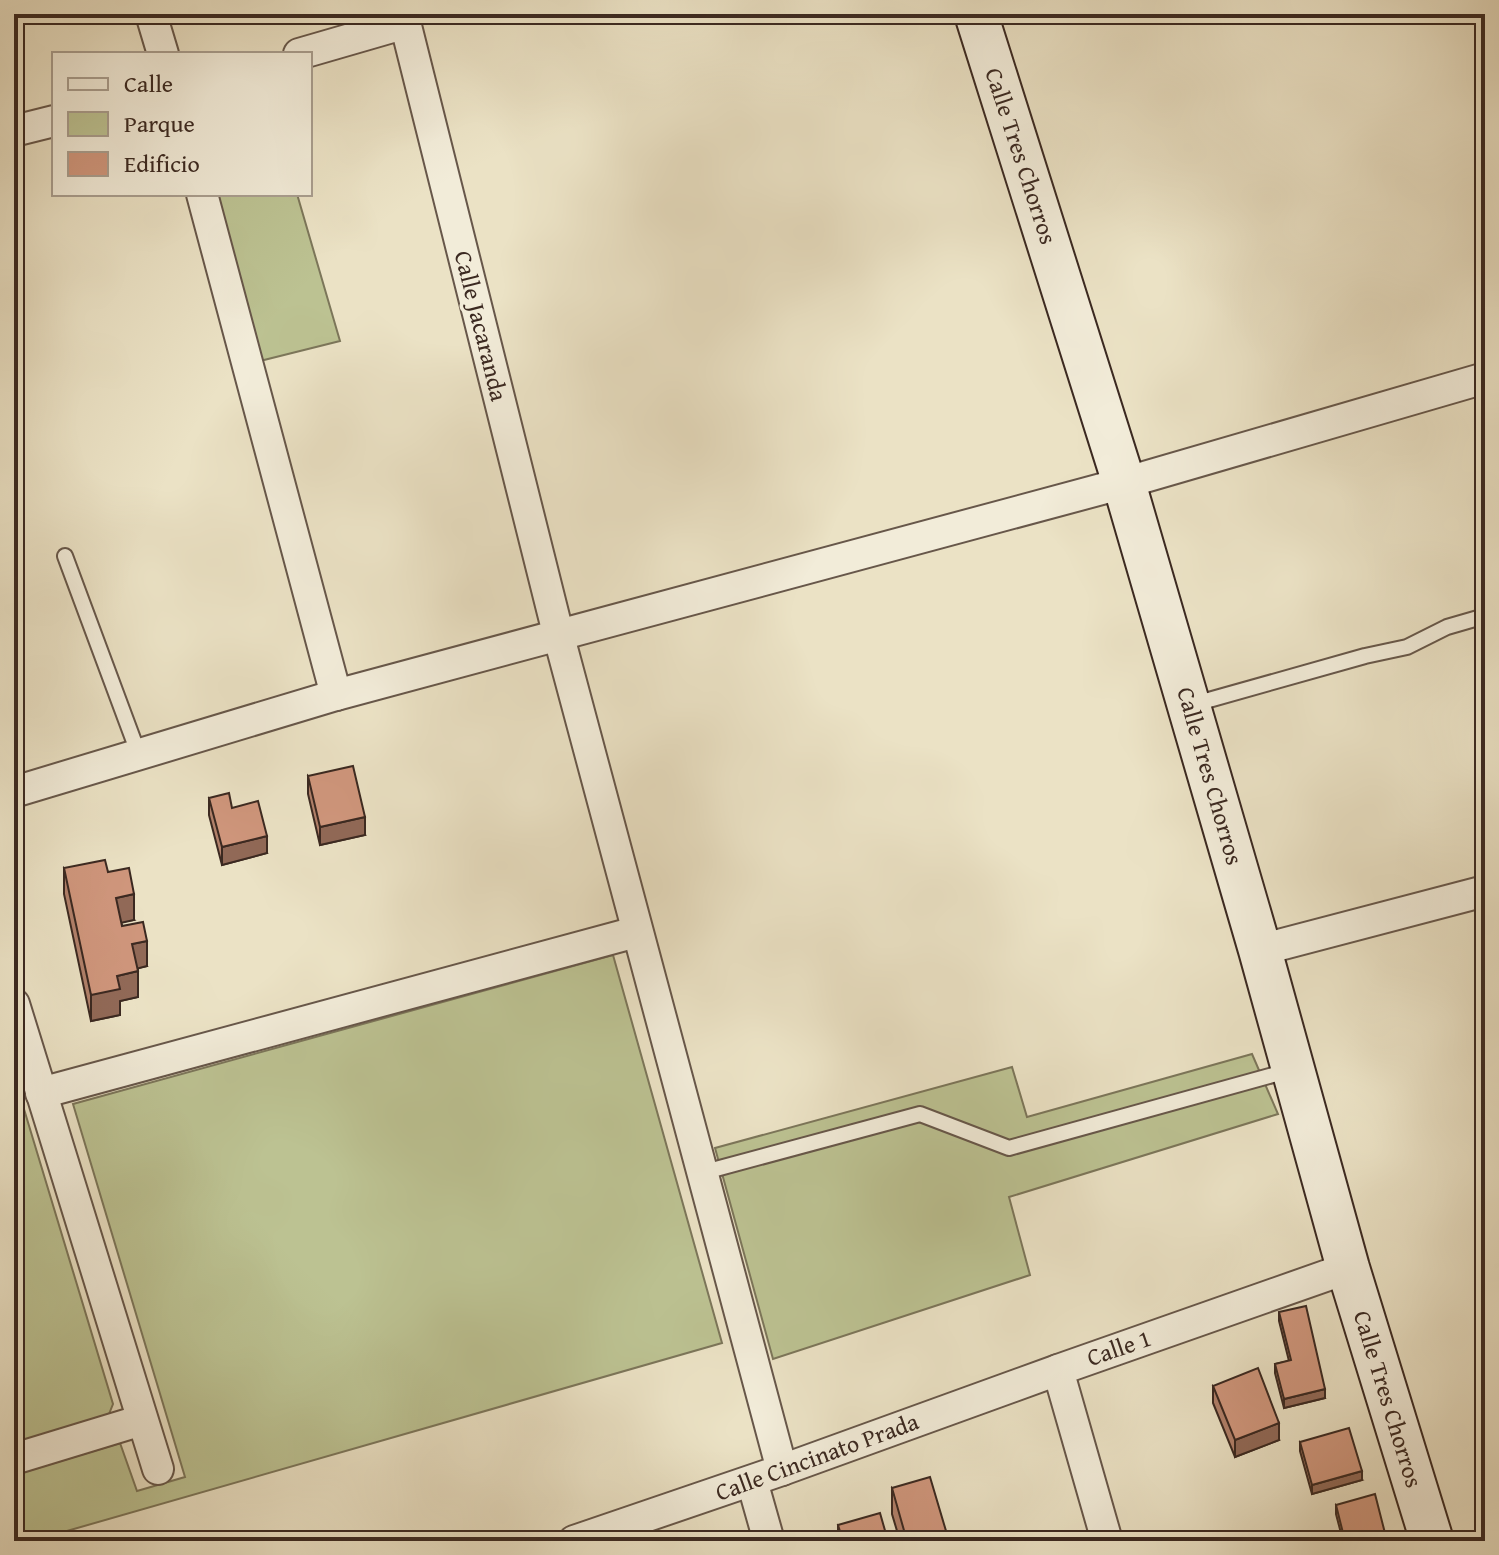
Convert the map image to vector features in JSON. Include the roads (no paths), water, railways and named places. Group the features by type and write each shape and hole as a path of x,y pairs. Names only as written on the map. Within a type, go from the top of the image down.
{"main road":[{"name":"Calle Tres Chorros","path":"976,14 1124,483 1260,950 1348,1268 1432,1541"}],"street":[{"path":"151,14 162,52"},
{"path":"305,52 405,18"},
{"name":"Calle Jacaranda","path":"405,18 559,637 782,1470"},
{"path":"14,131 52,122"},
{"path":"203,196 336,695"},
{"path":"14,792 336,695 1124,483 1485,378"},
{"path":"1260,950 1485,891"},
{"path":"41,1093 636,932"},
{"path":"14,1004 158,1469"},
{"name":"Calle 1","path":"1107,1541 1058,1370 1348,1268"},
{"name":"Calle Cincinato Prada","path":"574,1541 752,1481 1058,1370"},
{"path":"14,1459 142,1420"},
{"path":"752,1481 769,1541"}],"lane":[{"path":"65,556 139,755"},
{"path":"1190,706 1407,647 1447,627 1485,616"},
{"path":"701,1173 920,1114 1009,1148 1293,1069"}]}
